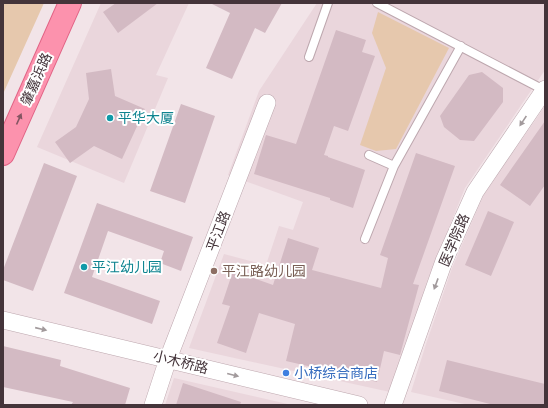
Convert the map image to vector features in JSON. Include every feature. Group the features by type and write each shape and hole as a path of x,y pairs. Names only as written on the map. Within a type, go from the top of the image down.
{"main road":[{"name":"肇嘉浜路","path":"5,144 70,3"}],"street":[{"name":"医学院路","path":"393,405 444,261 475,192 544,90"},
{"name":"平江路","path":"153,405 168,359 267,102"},
{"name":"小木桥路","path":"3,320 359,405"}],"lane":[{"path":"310,57 328,3"},
{"path":"377,3 544,90"},
{"path":"365,239 394,166 461,46"},
{"path":"369,155 394,166"}],"shaded area":[{"path":"3,3 44,3 3,94"},
{"path":"101,3 189,3 156,75 168,78 124,183 37,147"},
{"path":"317,3 545,3 545,70 465,188 428,279 390,392 189,348 224,254 266,265 279,226 293,230 303,202 228,175 259,91"},
{"path":"378,12 449,48 396,149 376,151 360,145 386,68 372,33"},
{"path":"545,106 545,405 469,405 411,392 452,268 484,194"},
{"path":"174,378 292,405 165,405"}],"building":[{"path":"116,3 158,3 118,33 103,12"},
{"path":"210,3 282,3 265,33 255,28 232,79 206,68 230,13"},
{"path":"336,30 366,40 362,52 375,56 348,131 334,126 324,155 365,170 353,208 330,200 330,198 254,174 266,135 296,144"},
{"name":"平华大厦","path":"111,69 115,96 145,109 122,159 94,146 70,163 55,142 76,127 89,99 86,73"},
{"path":"482,72 503,88 503,102 474,141 460,140 444,127 440,116 469,75"},
{"path":"181,104 215,116 185,203 150,191"},
{"path":"545,121 545,185 530,206 500,185"},
{"path":"416,153 455,166 413,284 419,285 400,355 384,351 377,382 286,361 295,324 259,313 246,353 217,343 230,306 222,304 233,271 273,285 288,238 319,248 312,270 381,288 388,258 380,255"},
{"path":"44,163 77,176 33,291 3,280 3,270"},
{"name":"平江幼儿园","path":"97,203 193,237 181,271 160,263 164,251 108,231 92,277 160,301 152,324 64,293"},
{"path":"488,211 514,222 491,276 465,265"},
{"path":"3,346 61,360 60,366 130,388 125,405 71,405 73,402 3,387"},
{"path":"447,360 545,384 545,405 494,405 439,391"},
{"path":"183,383 241,402 240,405 176,405"}],"place":[{"name":"平华大厦","path":"110,118"},
{"name":"平江幼儿园","path":"84,267"},
{"name":"平江路幼儿园","path":"214,271"},
{"name":"小桥综合商店","path":"286,373"}]}
